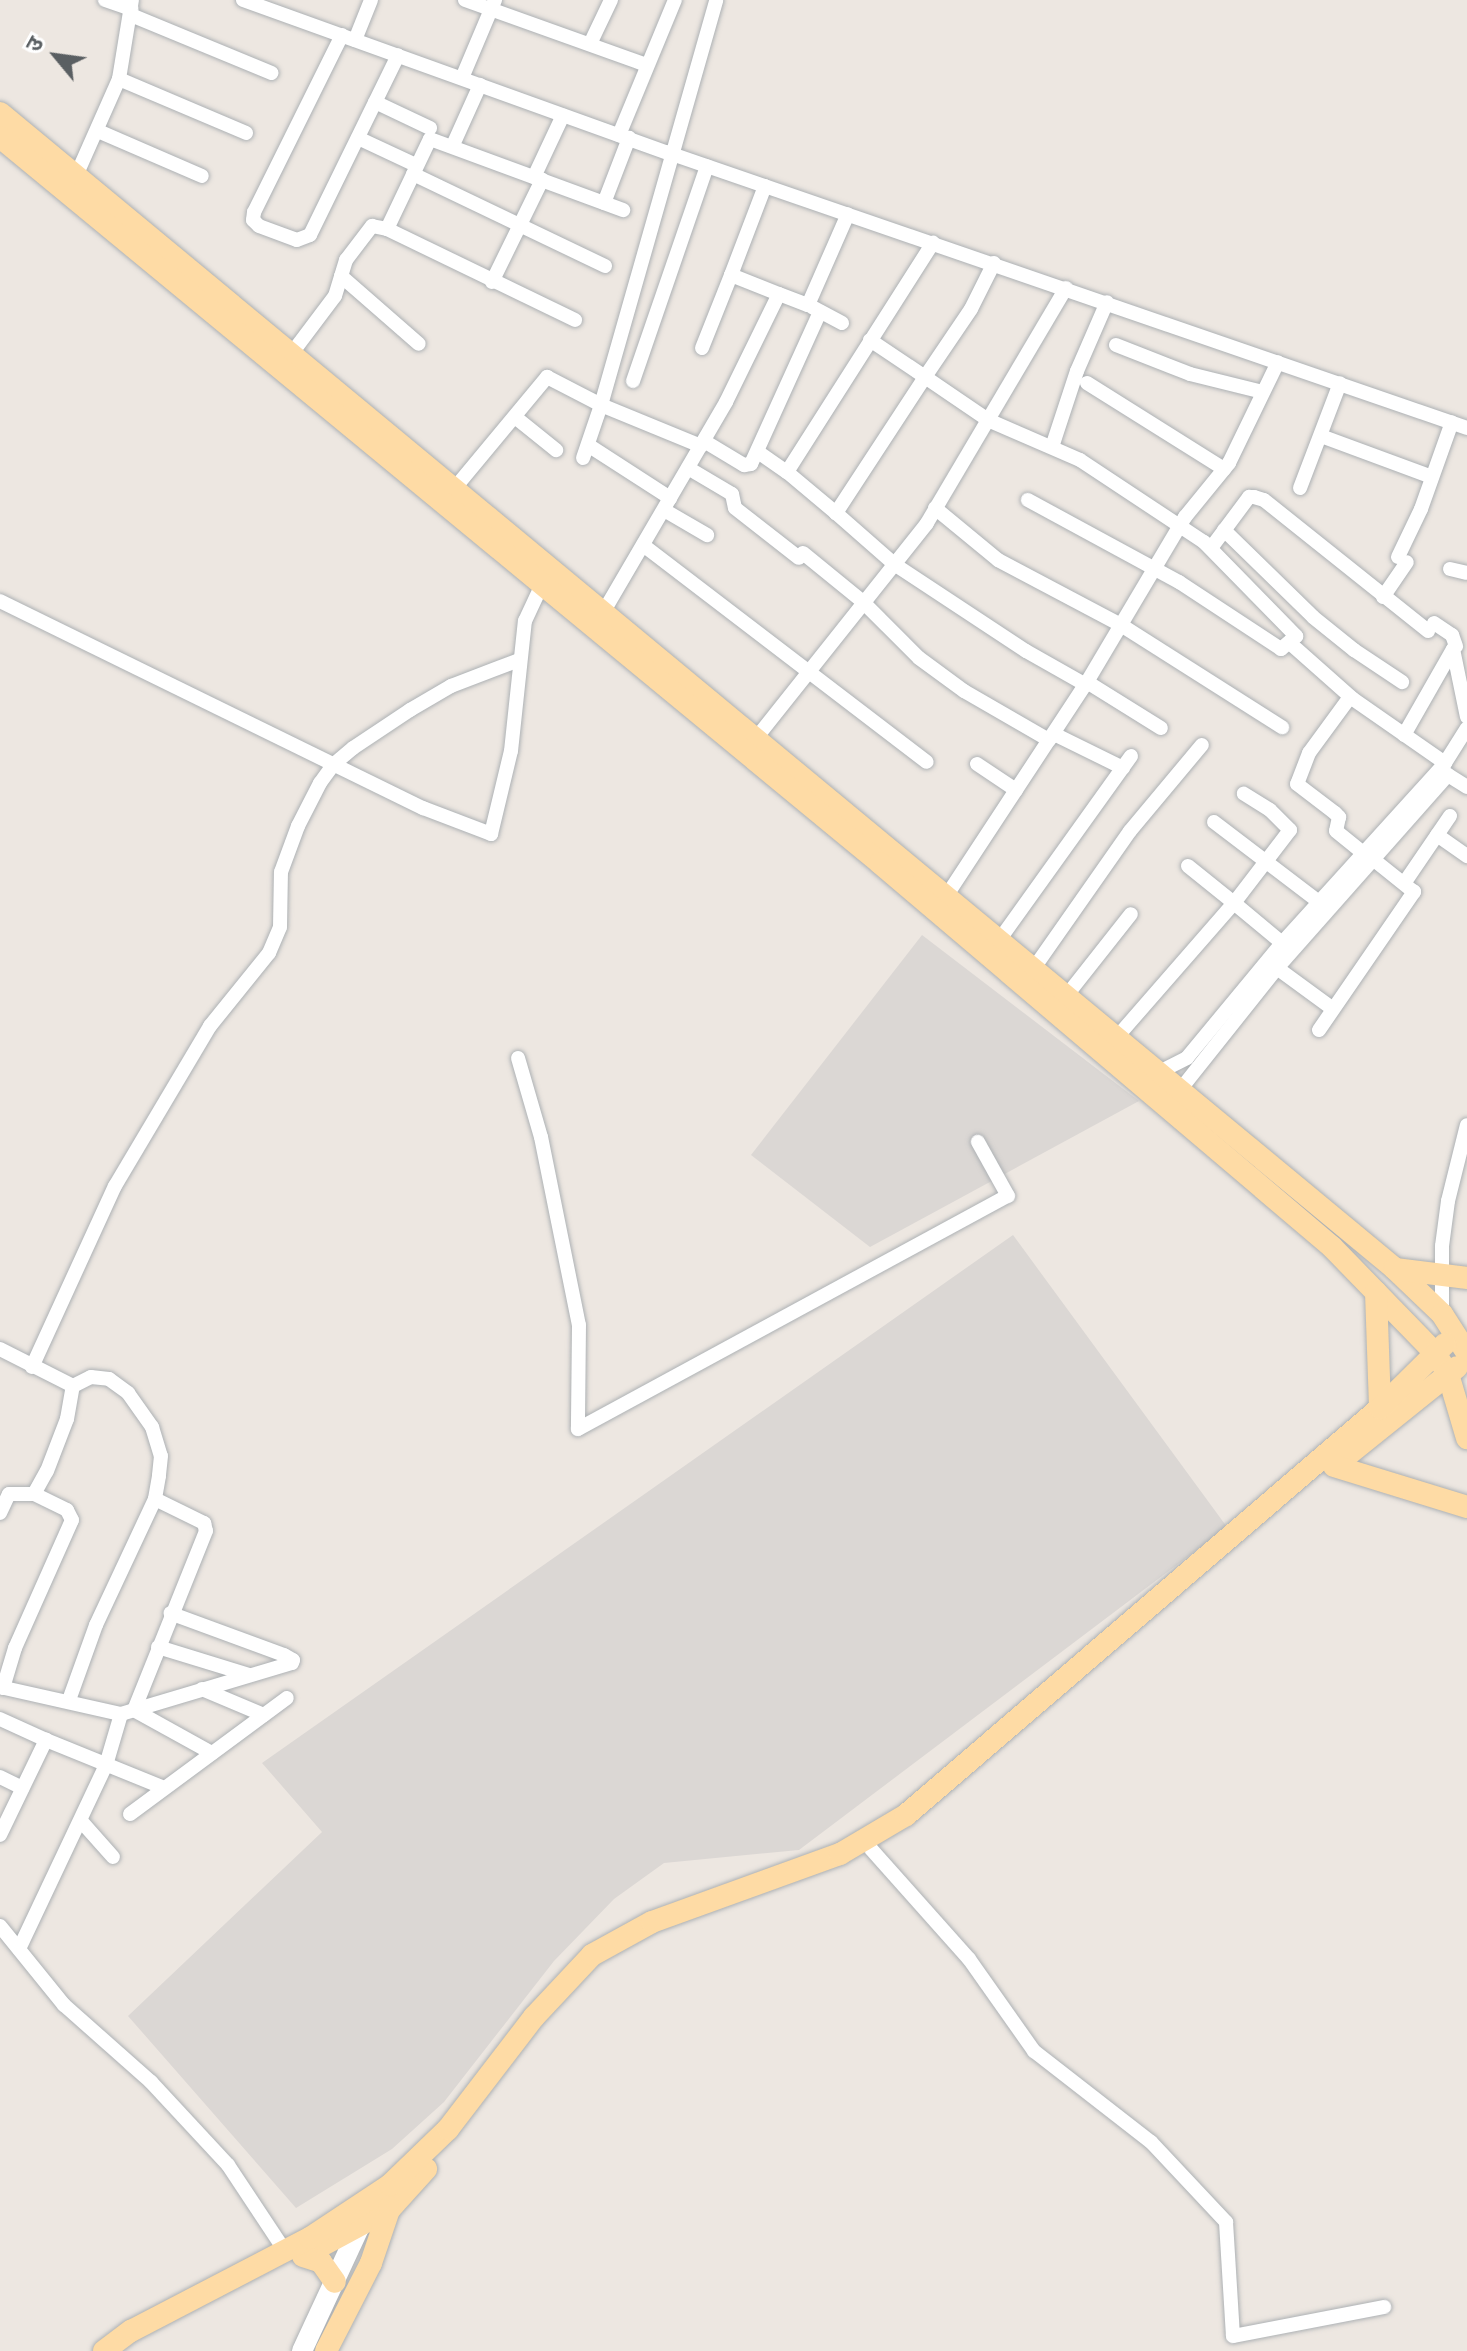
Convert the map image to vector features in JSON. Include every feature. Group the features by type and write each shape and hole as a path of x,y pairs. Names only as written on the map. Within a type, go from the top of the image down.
{"main road":[{"path":"0,113 757,737 1394,1268 1442,1314 1464,1343"},
{"path":"0,137 1102,1049 1332,1247 1435,1353 1448,1374 1467,1438"},
{"path":"1394,1268 1442,1277 1467,1278"},
{"path":"1376,1292 1380,1408"},
{"path":"294,2254 390,2185 448,2129 534,2017 592,1955 652,1922 840,1854 906,1815 1380,1408 1435,1353 1464,1343"},
{"path":"106,2351 131,2331 294,2254 359,2228 390,2209 460,2131 566,1994 586,1976 620,1951 665,1930 811,1878 871,1849 1016,1736 1334,1466 1448,1374 1464,1343"},
{"path":"1334,1466 1467,1507"},
{"path":"326,2351 371,2263 390,2209 390,2185"},
{"path":"302,2351 359,2228 364,2203"},
{"path":"294,2254 321,2262 335,2282"}],"street":[{"path":"105,0 131,8 272,73"},
{"path":"243,0 285,7 348,37 563,115 1467,428"},
{"path":"371,0 254,212 253,220 259,226 304,241 398,55"},
{"path":"465,0 492,4 647,65"},
{"path":"590,44 611,0"},
{"path":"604,203 647,65 675,0"},
{"path":"707,535 667,504 586,451 716,0"},
{"path":"462,78 492,4"},
{"path":"76,176 119,79 131,8"},
{"path":"119,79 246,133"},
{"path":"453,145 480,85"},
{"path":"375,102 430,128"},
{"path":"492,282 519,226 563,115"},
{"path":"98,131 202,176"},
{"path":"358,138 519,226 605,266"},
{"path":"387,229 430,139 623,210"},
{"path":"633,381 707,166"},
{"path":"702,348 765,186"},
{"path":"454,489 547,377 601,405 702,443 744,465 751,464 814,309 848,214"},
{"path":"292,353 335,296 346,260 365,231 378,225 575,320"},
{"path":"787,472 933,243"},
{"path":"836,513 971,309 994,263"},
{"path":"731,275 842,323"},
{"path":"341,276 419,344"},
{"path":"757,737 935,508 1066,288"},
{"path":"604,611 702,443 779,294"},
{"path":"1052,447 1077,371 1107,302"},
{"path":"870,340 988,420 1080,460 1211,548 1350,697 1404,735 1467,787"},
{"path":"1116,345 1190,374 1263,392"},
{"path":"947,895 1087,684 1180,525 1224,469 1278,362"},
{"path":"1087,383 1224,469"},
{"path":"1300,488 1340,383"},
{"path":"515,417 556,450"},
{"path":"1383,597 1402,560 1452,422"},
{"path":"1321,436 1432,477"},
{"path":"758,452 787,472 894,564 1026,651 1161,728"},
{"path":"688,468 732,494 735,508 863,602 919,658 964,691 1049,740"},
{"path":"1211,548 1249,497 1264,500 1383,597 1431,627 1452,635 1458,648 1467,717"},
{"path":"1028,500 1155,568 1281,649 1294,640 1313,617"},
{"path":"935,508 998,560 1121,625 1282,727"},
{"path":"1224,530 1313,617 1354,650 1402,682"},
{"path":"643,545 927,762"},
{"path":"1450,569 1467,573"},
{"path":"0,601 423,808 491,834 511,751 525,621 541,586"},
{"path":"1404,735 1458,648"},
{"path":"32,1367 115,1186 210,1026 269,953 280,927 281,872 289,846 320,783 334,764 410,710 451,686 519,660"},
{"path":"1319,1030 1412,896 1412,888 1373,852 1336,831 1339,817 1301,788 1297,779 1309,753 1350,697"},
{"path":"1180,1090 1277,968 1444,769 1467,730"},
{"path":"1000,939 1127,762 1054,734 1049,740"},
{"path":"1034,968 1130,831 1202,745"},
{"path":"977,764 1016,790"},
{"path":"1117,1037 1234,903 1290,830 1270,810 1244,794"},
{"path":"1405,882 1450,816"},
{"path":"1214,822 1319,902"},
{"path":"1437,835 1467,856"},
{"path":"1159,1072 1187,1058 1319,902 1373,852"},
{"path":"1188,866 1282,943"},
{"path":"1067,995 1131,914"},
{"path":"1277,968 1333,1009"},
{"path":"518,1058 541,1137 579,1325 578,1429 1008,1196 978,1142"},
{"path":"1442,1314 1448,1201 1467,1125"},
{"path":"0,1349 73,1386"},
{"path":"34,1494 62,1432 73,1386 91,1377 109,1379 128,1393 152,1427 161,1456 155,1499 96,1625 69,1700"},
{"path":"0,1513 9,1494 34,1494 67,1510 72,1520 15,1648 1,1688 127,1712 212,1753"},
{"path":"19,1949 81,1821 206,1531 204,1523 155,1499"},
{"path":"127,1712 289,1665 293,1660 170,1613"},
{"path":"158,1647 251,1676"},
{"path":"202,1689 264,1715"},
{"path":"130,1814 287,1698"},
{"path":"0,1719 164,1788"},
{"path":"0,1835 46,1740"},
{"path":"0,1777 23,1788"},
{"path":"81,1821 113,1857"},
{"path":"871,1849 969,1959 1034,2051 1151,2142 1226,2222 1233,2336 1384,2307"},
{"path":"0,1926 64,2005 151,2082 228,2165 294,2254"}],"shaded area":[{"path":"922,935 1139,1101 870,1247 751,1155"},
{"path":"1013,1235 1227,1527 799,1850 664,1863 614,1899 554,1961 444,2102 392,2149 296,2208 128,2016 322,1832 262,1763"}]}
